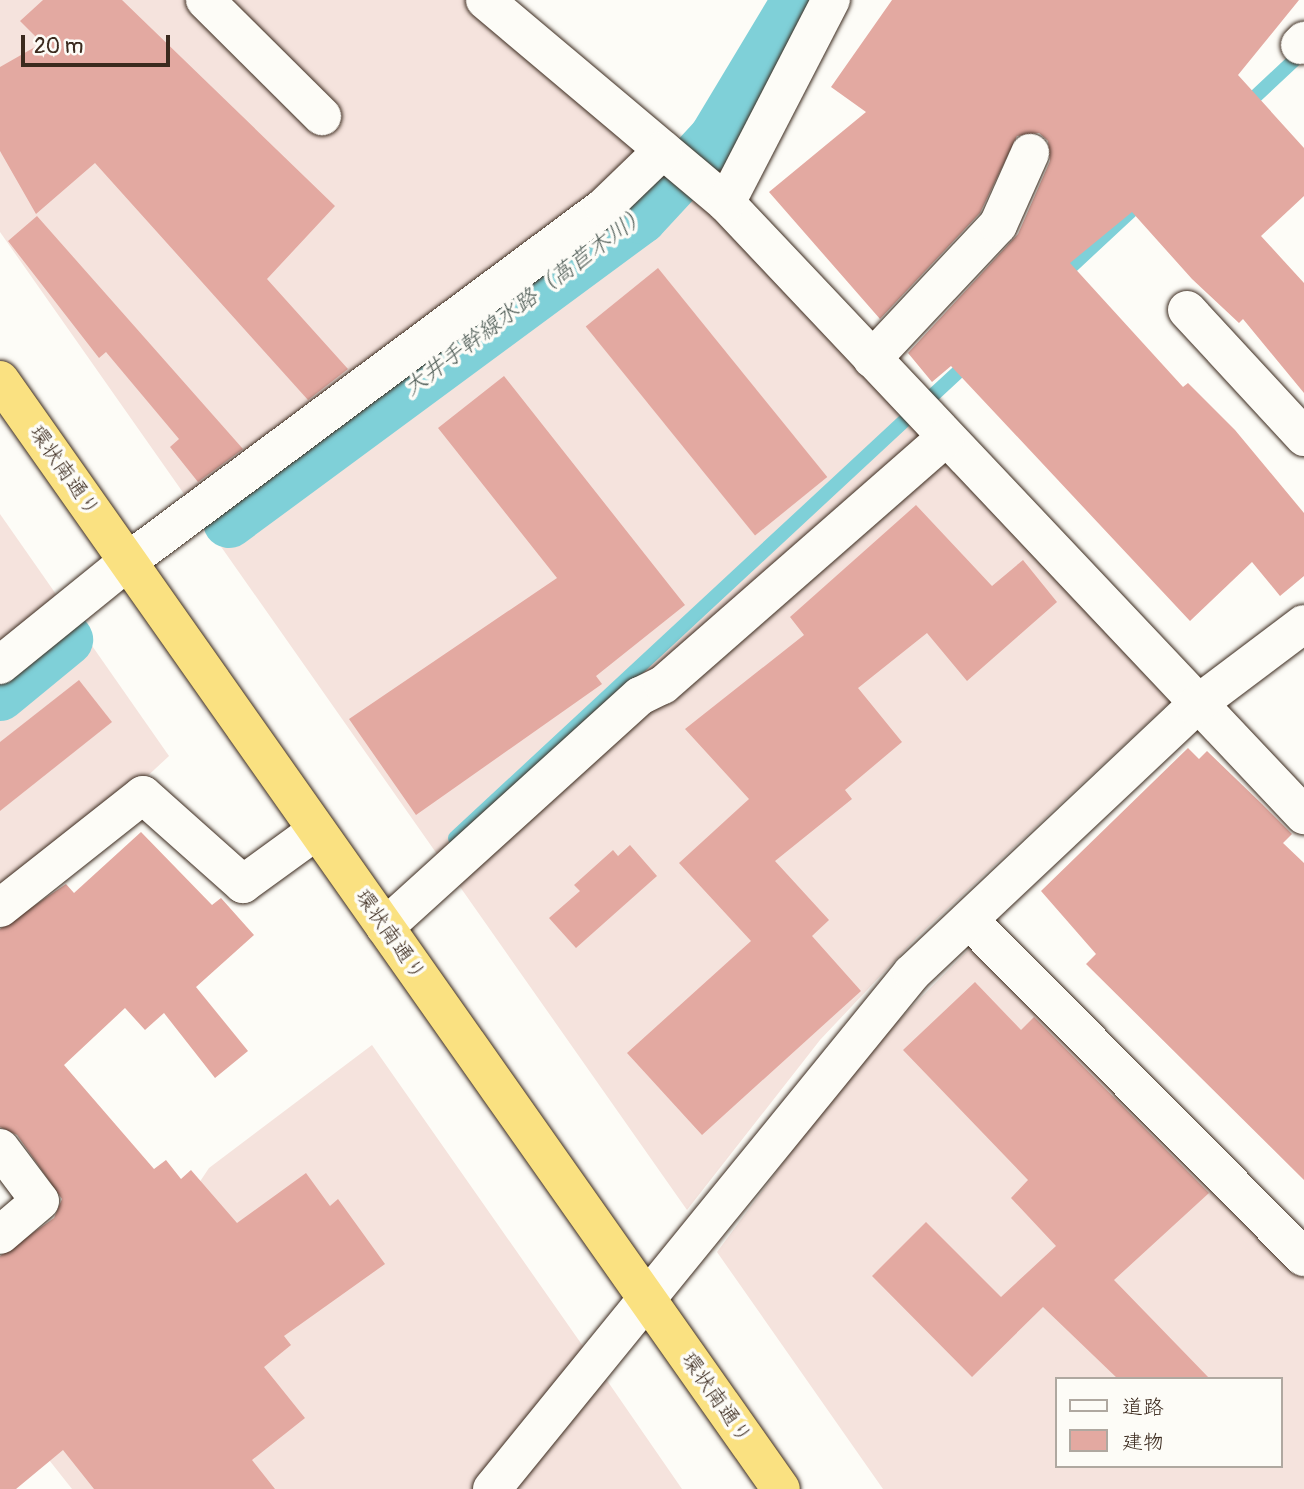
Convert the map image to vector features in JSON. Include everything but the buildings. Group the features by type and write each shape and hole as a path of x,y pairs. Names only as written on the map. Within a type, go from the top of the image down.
{"highway":[{"name":"環状南通り","path":"0,380 780,1489"}],"street":[{"path":"205,0 322,116"},
{"path":"485,0 716,195 1195,706 1304,815"},
{"path":"716,195 831,0"},
{"path":"0,665 127,562 604,207 666,153"},
{"path":"872,359 998,225 1030,153"},
{"path":"1187,310 1304,438"},
{"path":"385,928 640,696 663,685 945,438"},
{"path":"492,1489 644,1296 912,973 1195,706 1304,624"},
{"path":"0,908 143,795 243,884 316,831"},
{"path":"969,920 1304,1257"},
{"path":"0,1148 40,1201 0,1235"}],"shaded area":[{"path":"0,0 467,0 711,204 1170,702 917,937 820,1040 687,1210 0,232"},
{"path":"0,514 169,756 0,913"},
{"path":"993,925 1304,1237 1304,1489 883,1489 717,1252 860,1059"},
{"path":"372,1045 682,1489 72,1489 0,1398 179,1213 209,1168"}],"waterway":[{"name":"大井手幹線水路（萵苣木川）","path":"229,522 641,218 715,138 798,0"},
{"path":"1243,108 1304,51"},
{"path":"1060,277 1130,212"},
{"path":"931,397 971,360"},
{"path":"455,838 904,421"},
{"name":"大井手幹線水路（萵苣木川）","path":"0,695 67,640"}]}
